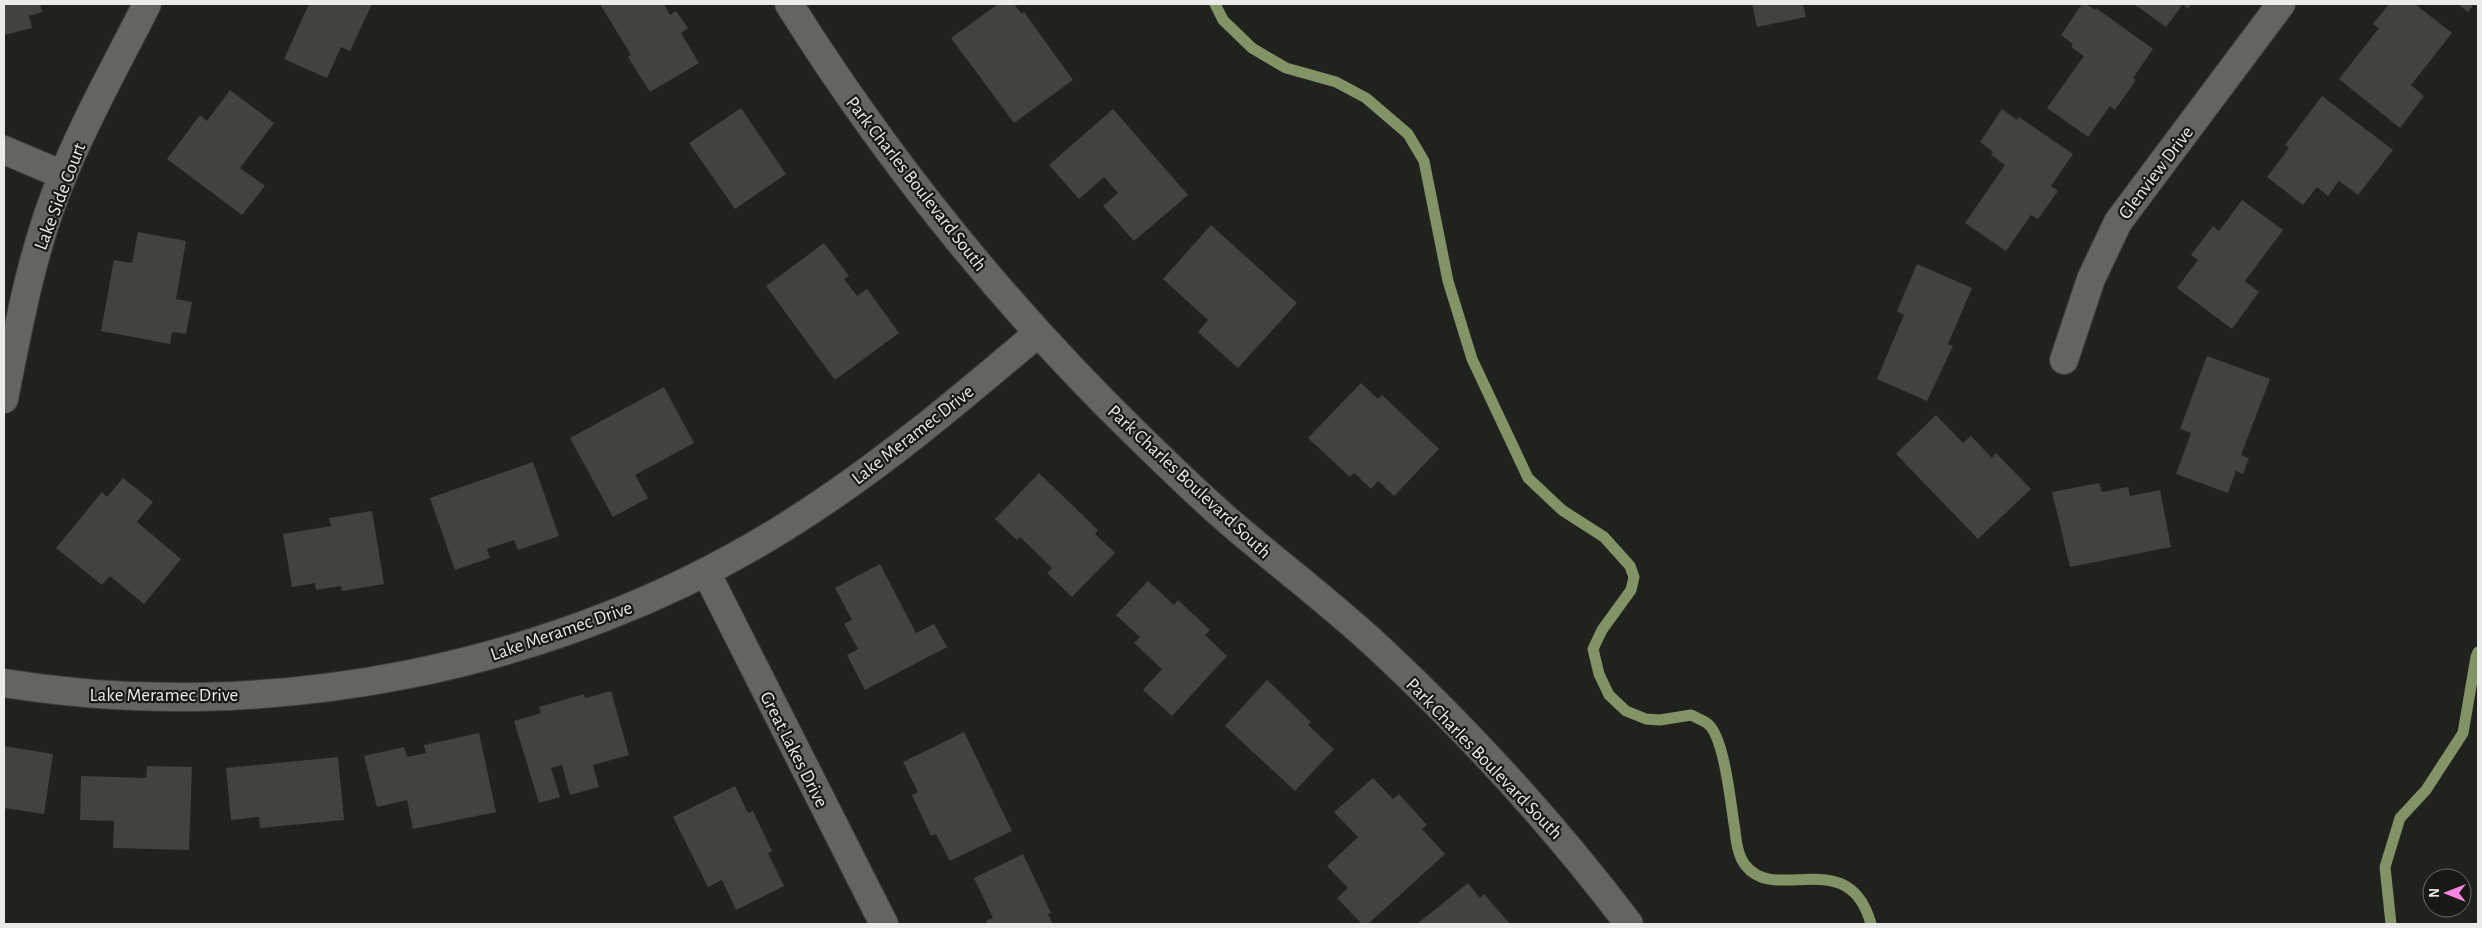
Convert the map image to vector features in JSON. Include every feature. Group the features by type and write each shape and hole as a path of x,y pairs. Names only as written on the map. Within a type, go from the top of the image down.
{"street":[{"name":"Lake Side Court","path":"4,399 23,307 38,247 63,175 147,4"},
{"name":"Park Charles Boulevard South","path":"789,4 876,136 950,230 1038,334 1135,433 1228,521 1379,648 1456,724 1522,792 1629,924"},
{"name":"Glenview Drive","path":"2064,360 2091,280 2118,222 2281,4"},
{"path":"4,150 63,175"},
{"name":"Lake Meramec Drive","path":"4,683 62,693 164,698 264,694 371,681 466,662 546,639 620,610 706,572 786,527 872,468 946,411 1038,334"},
{"name":"Great Lakes Drive","path":"706,572 884,924"}],"building":[{"path":"4,4 40,4 42,12 29,16 32,28 4,35"},
{"path":"309,4 372,4 350,51 341,47 327,78 284,59"},
{"path":"600,4 664,4 670,15 676,11 688,28 681,33 699,63 650,92 628,57 631,55"},
{"path":"998,4 1014,4 1022,14 1024,12 1073,80 1014,123 951,38"},
{"path":"1752,4 1803,4 1806,17 1757,27"},
{"path":"2082,4 2086,4 2095,10 2096,8 2153,49 2133,78 2136,80 2115,110 2110,106 2088,137 2047,108 2084,56 2071,47 2073,44 2061,35"},
{"path":"2134,4 2183,4 2166,27"},
{"path":"2183,4 2192,4 2188,9"},
{"path":"2389,4 2415,4 2452,33 2411,85 2424,96 2400,128 2339,79 2379,28 2373,24"},
{"path":"2458,4 2474,4 2468,12"},
{"path":"230,90 274,123 240,168 265,186 242,215 167,159 200,115 207,121"},
{"path":"2322,96 2393,150 2358,195 2339,181 2328,196 2317,187 2303,205 2267,177 2289,148 2285,145"},
{"path":"741,108 786,174 735,209 689,143"},
{"path":"1113,109 1188,195 1134,241 1103,206 1118,193 1104,177 1079,199 1049,165"},
{"path":"2002,109 2017,120 2019,117 2073,154 2051,186 2058,191 2038,219 2031,215 2006,251 1965,223 2005,165 1991,155 1993,152 1980,142"},
{"path":"2242,200 2283,230 2245,281 2259,292 2232,329 2177,288 2198,260 2191,255 2213,226 2219,231"},
{"path":"1211,225 1297,303 1238,368 1198,332 1208,320 1163,279"},
{"path":"138,232 186,241 176,299 192,302 186,334 172,332 170,344 101,331 114,260 132,263"},
{"path":"824,243 849,276 844,279 857,296 867,289 899,333 835,380 766,286"},
{"path":"1917,264 1972,288 1948,344 1953,346 1927,401 1877,379 1904,315 1897,311"},
{"path":"2207,356 2270,379 2241,455 2249,458 2243,474 2236,471 2228,493 2176,474 2191,433 2180,429"},
{"path":"1361,383 1378,399 1382,395 1439,449 1394,496 1378,481 1371,489 1354,473 1350,477 1308,438"},
{"path":"664,387 694,443 635,475 648,498 613,517 570,438"},
{"path":"1936,415 1963,443 1971,436 1992,458 1996,453 2031,489 1978,539 1896,454"},
{"path":"533,462 559,536 518,550 514,540 487,549 490,558 455,570 430,498"},
{"path":"1039,473 1098,530 1095,534 1115,553 1072,597 1047,573 1052,568 1020,537 1017,540 995,519"},
{"path":"123,478 153,502 137,522 181,559 144,604 110,576 102,585 56,548 102,492 107,497"},
{"path":"2099,483 2102,492 2128,487 2130,496 2160,490 2171,547 2070,567 2052,492"},
{"path":"372,511 384,584 342,591 341,586 316,590 315,583 292,587 283,534 331,526 329,518"},
{"path":"880,564 916,633 934,624 947,647 865,690 847,655 858,649 844,624 852,620 835,588"},
{"path":"1148,581 1174,605 1178,600 1210,630 1205,635 1227,656 1172,716 1143,690 1162,669 1134,643 1140,637 1116,615"},
{"path":"1267,680 1311,722 1308,725 1334,749 1295,791 1225,726"},
{"path":"611,691 629,755 593,765 599,787 570,795 562,765 551,768 560,797 539,803 514,721 541,713 539,707 584,694 585,698"},
{"path":"964,732 1012,831 950,861 936,834 931,836 912,795 918,792 903,762"},
{"path":"479,733 496,812 413,829 407,800 377,807 364,756 404,747 407,757 426,753 424,745"},
{"path":"4,746 53,754 44,814 4,808"},
{"path":"338,757 344,820 260,828 259,817 231,820 226,768"},
{"path":"147,766 192,767 189,850 113,848 114,821 80,820 81,776 146,778"},
{"path":"1373,778 1393,799 1399,794 1427,825 1422,829 1445,854 1368,924 1362,924 1337,898 1348,888 1327,866 1358,837 1334,812"},
{"path":"735,786 748,813 753,811 772,851 768,853 784,886 736,910 722,880 708,887 673,817"},
{"path":"1023,854 1051,913 1048,914 1053,924 988,924 986,921 993,918 974,878"},
{"path":"1468,883 1480,898 1484,894 1510,924 1417,924"}],"waterway":[{"path":"1215,4 1223,20 1252,48 1286,68 1336,82 1366,98 1408,134 1424,161 1448,281 1472,359 1528,478 1562,510 1604,537 1630,566 1634,577 1631,590 1602,630 1593,649 1599,674 1609,695 1626,711 1646,719 1660,720 1691,715 1708,724 1719,743 1729,790 1739,854 1746,866 1759,876 1775,880 1811,879 1830,881 1846,887 1861,900 1871,924"},
{"path":"2391,924 2385,867 2400,818 2426,790 2463,733 2478,652"}]}
